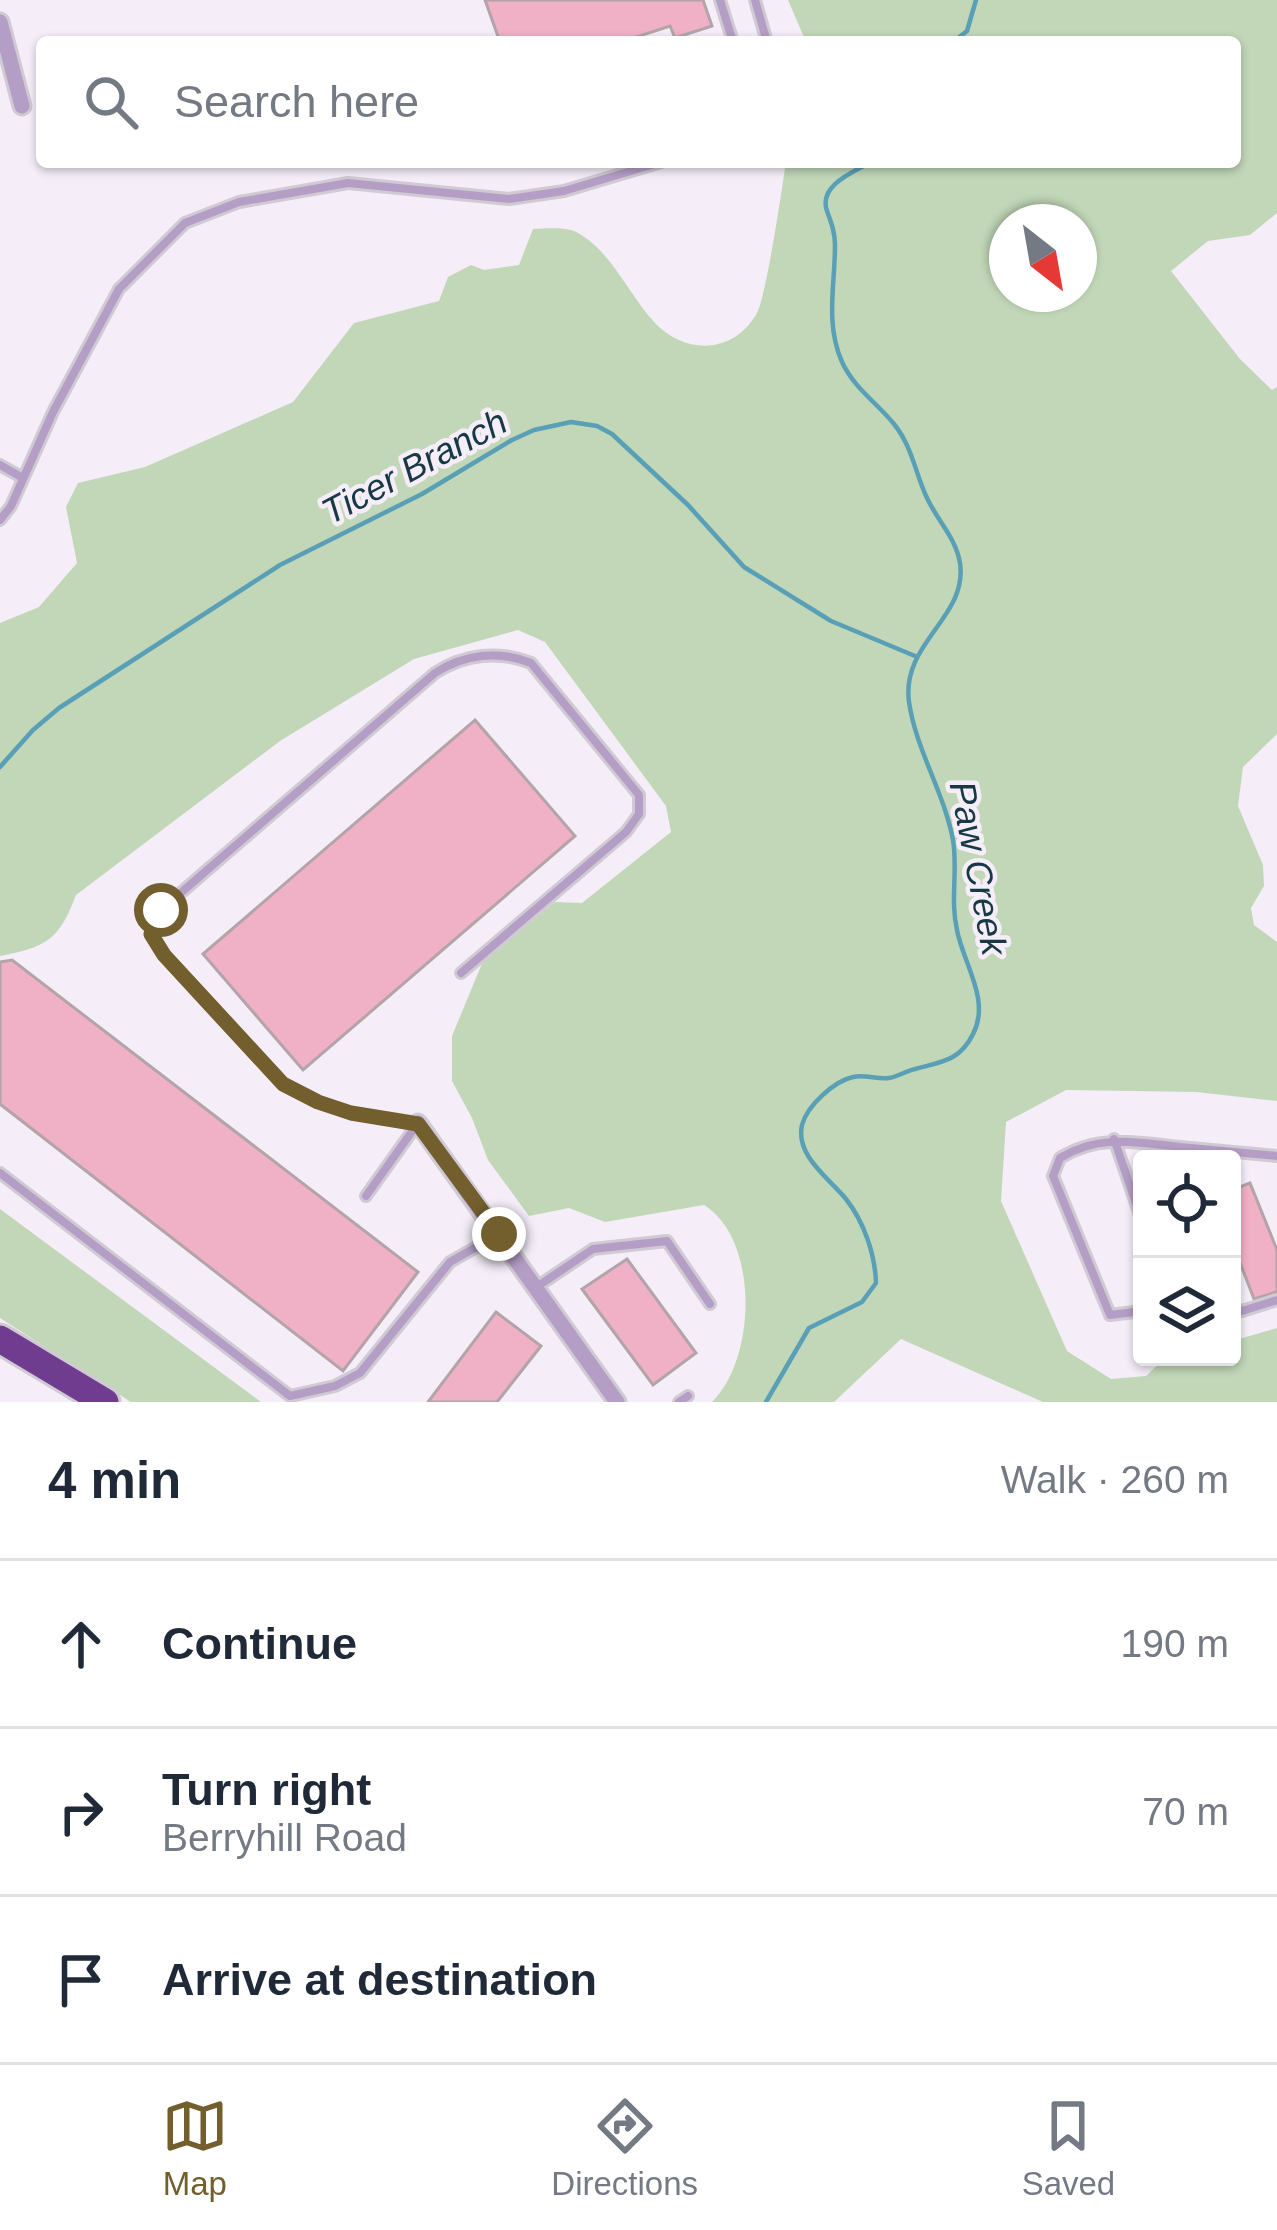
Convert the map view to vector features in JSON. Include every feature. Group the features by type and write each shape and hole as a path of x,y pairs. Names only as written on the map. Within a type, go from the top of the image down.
{"highway":[{"path":"0,1339 104,1402"}],"street":[{"path":"0,22 22,106"},
{"path":"418,1124 617,1402"}],"lane":[{"path":"720,0 731,36"},
{"path":"755,0 765,36"},
{"path":"0,520 119,289 185,223 239,202 348,183 509,199 564,190 640,168"},
{"path":"0,465 23,478"},
{"path":"366,1196 418,1124 351,1113 283,1084 164,955 151,934 161,910 435,674 482,655 513,655 531,663 639,795 639,814 626,832 461,973"},
{"path":"1114,1139 1133,1195"},
{"path":"1133,1312 1110,1315 1053,1176 1060,1158 1077,1147 1114,1139 1277,1156"},
{"path":"0,1173 290,1396 334,1386 360,1373 450,1262 499,1234"},
{"path":"536,1287 593,1249 667,1241 710,1304"},
{"path":"1241,1312 1277,1300"}],"green space":[{"path":"788,0 1277,0 1277,213 1250,235 1208,241 1171,271 1240,359 1272,390 1277,387 1277,734 1243,767 1238,806 1263,865 1264,886 1251,908 1254,925 1277,942 1277,1101 1196,1092 1066,1090 1006,1122 1001,1201 1067,1351 1111,1379 1146,1376 1157,1366 1241,1366 1241,1338 1277,1328 1277,1402 1043,1402 901,1339 834,1402 712,1402 737,1357 746,1300 735,1244 722,1221 704,1205 605,1222 569,1208 529,1216 488,1160 452,1081 452,1036 483,961 555,902 582,903 671,832 666,806 545,642 518,630 414,659 280,741 76,895 64,922 49,939 0,956 0,623 39,607 77,563 66,507 78,483 145,467 293,402 354,323 439,301 448,277 471,265 484,270 519,265 533,229 562,229 590,241 655,323 694,345 734,337 746,328 760,305 785,168 1241,168 1241,36 803,36"},
{"path":"0,1209 261,1402 131,1402 0,1318"}],"building":[{"path":"485,0 703,0 712,26 681,36 674,36 670,26 639,36 498,36"},
{"path":"475,720 575,836 303,1070 203,954"},
{"path":"12,960 418,1272 343,1371 0,1104 0,962"},
{"path":"1250,1183 1277,1250 1277,1292 1254,1299 1241,1265 1241,1186"},
{"path":"627,1259 696,1353 653,1385 582,1289"},
{"path":"496,1312 541,1346 497,1402 428,1402"}],"waterway":[{"name":"Paw Creek","path":"961,36 967,31 976,0"},
{"name":"Paw Creek","path":"766,1402 809,1328 862,1302 876,1283 871,1250 858,1218 804,1147 802,1125 809,1110 846,1079 892,1077 956,1055 973,1034 979,1008 955,919 953,840 909,702 915,663 954,599 960,563 905,442 847,371 834,333 835,240 826,202 839,180 860,168"},
{"name":"Ticer Branch","path":"0,767 59,708 280,565 422,494 512,440 571,422 612,434 688,505 744,567 831,621 915,656"}],"route":[{"path":"161,910 151,934 164,955 283,1084 351,1113 418,1124 499,1234"}]}
